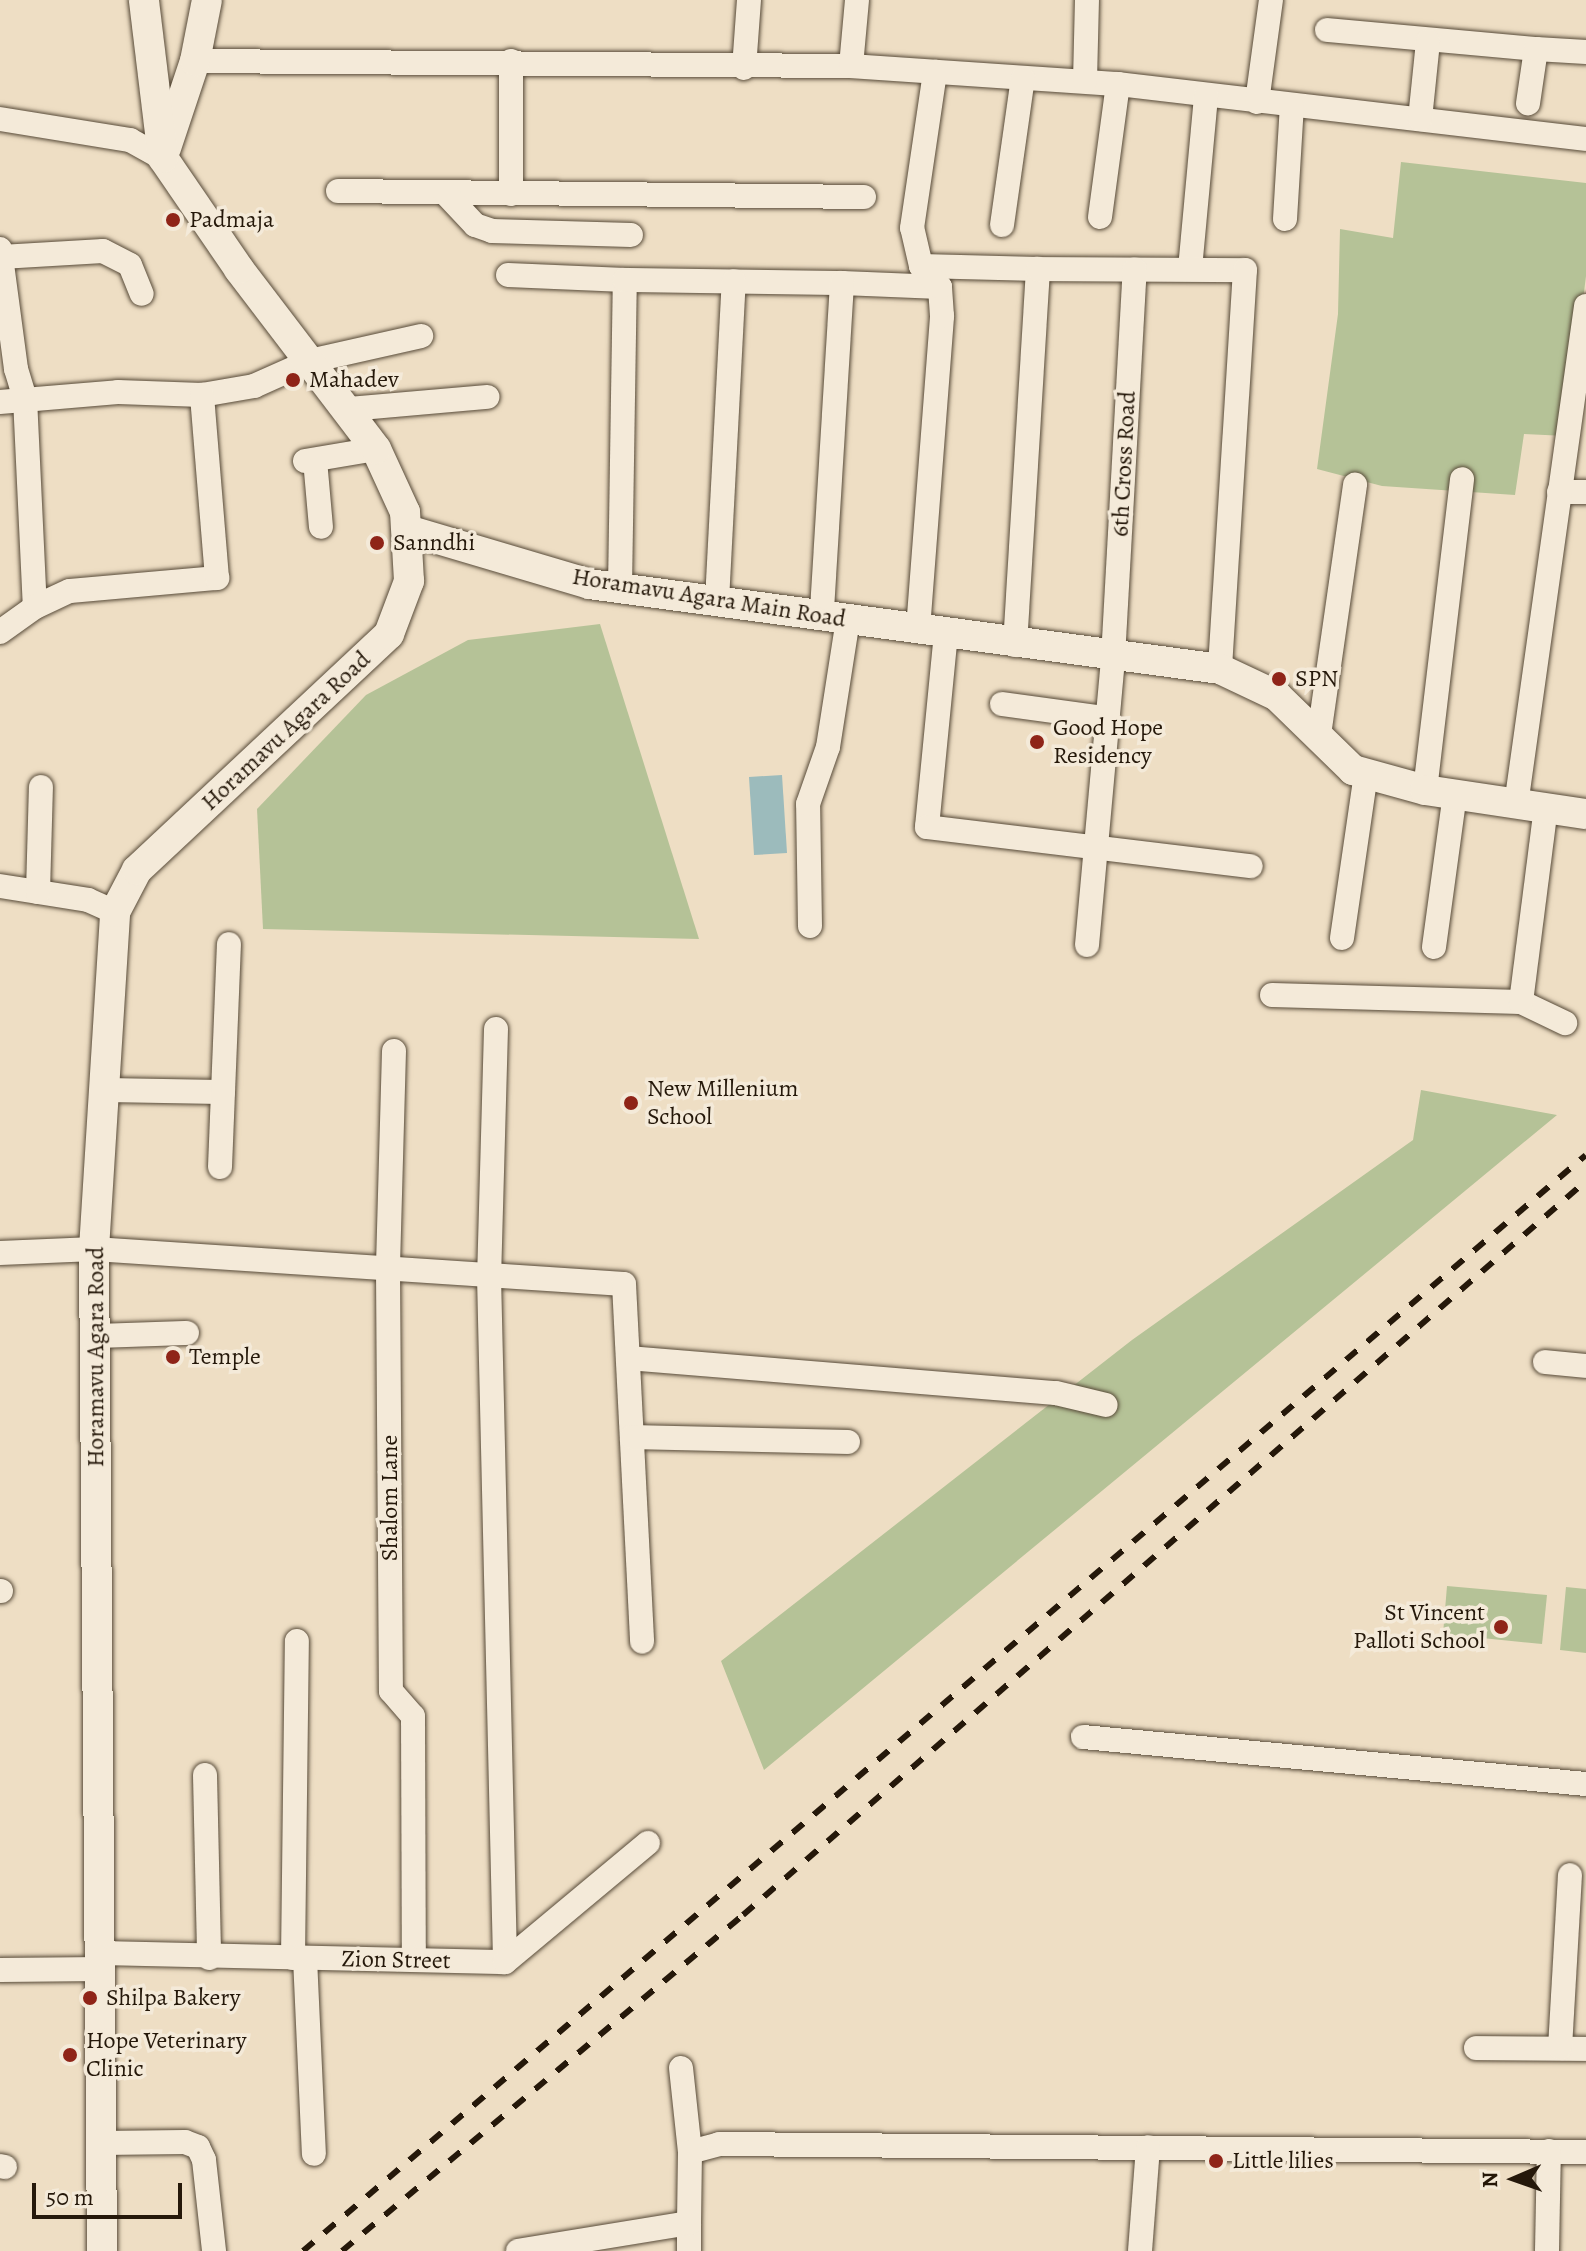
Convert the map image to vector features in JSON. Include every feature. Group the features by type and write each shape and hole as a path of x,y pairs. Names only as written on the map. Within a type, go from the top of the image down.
{"street":[{"path":"144,0 163,158"},
{"path":"163,158 195,61 207,0"},
{"path":"744,68 749,0"},
{"path":"851,66 857,0"},
{"path":"1085,81 1087,0"},
{"path":"1257,102 1271,0"},
{"path":"1327,30 1428,41 1586,52"},
{"path":"1420,119 1428,41"},
{"path":"1528,103 1536,49"},
{"path":"195,61 511,61 744,68 851,66 1118,84 1586,139"},
{"path":"511,61 511,194"},
{"path":"935,72 912,228 921,266 940,287 927,827 1251,866"},
{"path":"1002,225 1023,78"},
{"path":"1100,217 1118,84"},
{"path":"1190,269 1206,96"},
{"path":"1285,219 1292,106"},
{"path":"0,119 130,140 163,158 376,449 405,512 407,530"},
{"path":"338,191 864,197"},
{"path":"445,193 467,218 492,231 631,235"},
{"path":"35,607 25,398 16,369 1,253 103,251 130,265 142,294"},
{"path":"921,266 1245,270 1220,669"},
{"path":"1015,645 1038,269"},
{"name":"6th Cross Road","path":"1087,945 1092,846 1113,658 1135,270"},
{"path":"508,275 940,287"},
{"path":"620,588 625,280"},
{"path":"717,601 734,281"},
{"path":"810,926 808,804 828,747 835,617 842,283"},
{"path":"1521,1002 1531,807 1559,492 1585,322"},
{"path":"0,402 118,392 202,395 254,386 310,361 421,336"},
{"path":"0,632 35,607 70,591 217,578 202,395"},
{"path":"349,409 487,397"},
{"path":"321,527 310,460 376,449"},
{"path":"1425,790 1462,479"},
{"path":"1319,735 1355,485"},
{"path":"1559,492 1586,492"},
{"name":"Horamavu Agara Main Road","path":"407,530 589,584 1015,645 1220,669 1277,696 1353,770 1425,790 1586,814"},
{"name":"Horamavu Agara Road","path":"102,2251 94,1249 115,912 137,870 319,705 389,634 409,581 407,530"},
{"path":"1002,704 1104,718"},
{"path":"1342,938 1366,773"},
{"path":"38,892 41,787"},
{"path":"1434,947 1455,794"},
{"path":"0,886 88,900 115,912"},
{"path":"220,1167 229,944"},
{"path":"1272,995 1521,1002 1565,1023"},
{"path":"496,1029 489,1276 505,1962"},
{"name":"Shalom Lane","path":"394,1051 388,1271 391,1691 413,1716 414,1960"},
{"path":"104,1090 223,1092"},
{"path":"0,1253 94,1249 388,1271 624,1284 642,1642"},
{"path":"95,1336 187,1333"},
{"path":"628,1358 1056,1393 1106,1405"},
{"path":"1545,1362 1586,1366"},
{"path":"632,1437 848,1442"},
{"path":"297,1641 299,1958 314,2154"},
{"path":"1083,1737 1586,1784"},
{"path":"205,1775 209,1958"},
{"path":"505,1962 648,1843"},
{"path":"1560,2048 1570,1875"},
{"name":"Zion Street","path":"0,1970 102,1961 209,1958 505,1962"},
{"path":"1476,2048 1586,2049"},
{"path":"681,2068 690,2152 689,2251"},
{"path":"102,2143 185,2142 198,2147 207,2174 214,2251"},
{"path":"690,2152 719,2144 1586,2152"},
{"path":"1140,2251 1148,2147"},
{"path":"1547,2251 1549,2151"},
{"path":"518,2251 689,2223"}],"green space":[{"path":"1401,162 1586,183 1586,276 1566,436 1524,434 1515,495 1382,486 1317,469 1338,314 1340,229 1393,238"},
{"path":"600,624 699,939 263,929 257,809 366,695 468,640"},
{"path":"1421,1090 1557,1115 764,1770 721,1661 1132,1340 1413,1140"},
{"path":"1447,1586 1547,1595 1542,1644 1443,1634"},
{"path":"1566,1587 1586,1589 1586,1653 1560,1650"}],"water":[{"path":"782,775 787,853 754,855 749,777"}],"railway":[{"path":"303,2251 1586,1155"},
{"path":"342,2251 743,1915 1586,1181"}],"place":[{"name":"Padmaja","path":"173,220"},
{"name":"Mahadev","path":"293,380"},
{"name":"Sanndhi","path":"377,543"},
{"name":"SPN","path":"1279,679"},
{"name":"Good Hope Residency","path":"1037,742"},
{"name":"New Millenium School","path":"631,1103"},
{"name":"Temple","path":"173,1357"},
{"name":"St Vincent Palloti School","path":"1501,1627"},
{"name":"Shilpa Bakery","path":"90,1998"},
{"name":"Hope Veterinary Clinic","path":"70,2055"},
{"name":"Little lilies","path":"1216,2161"}]}
